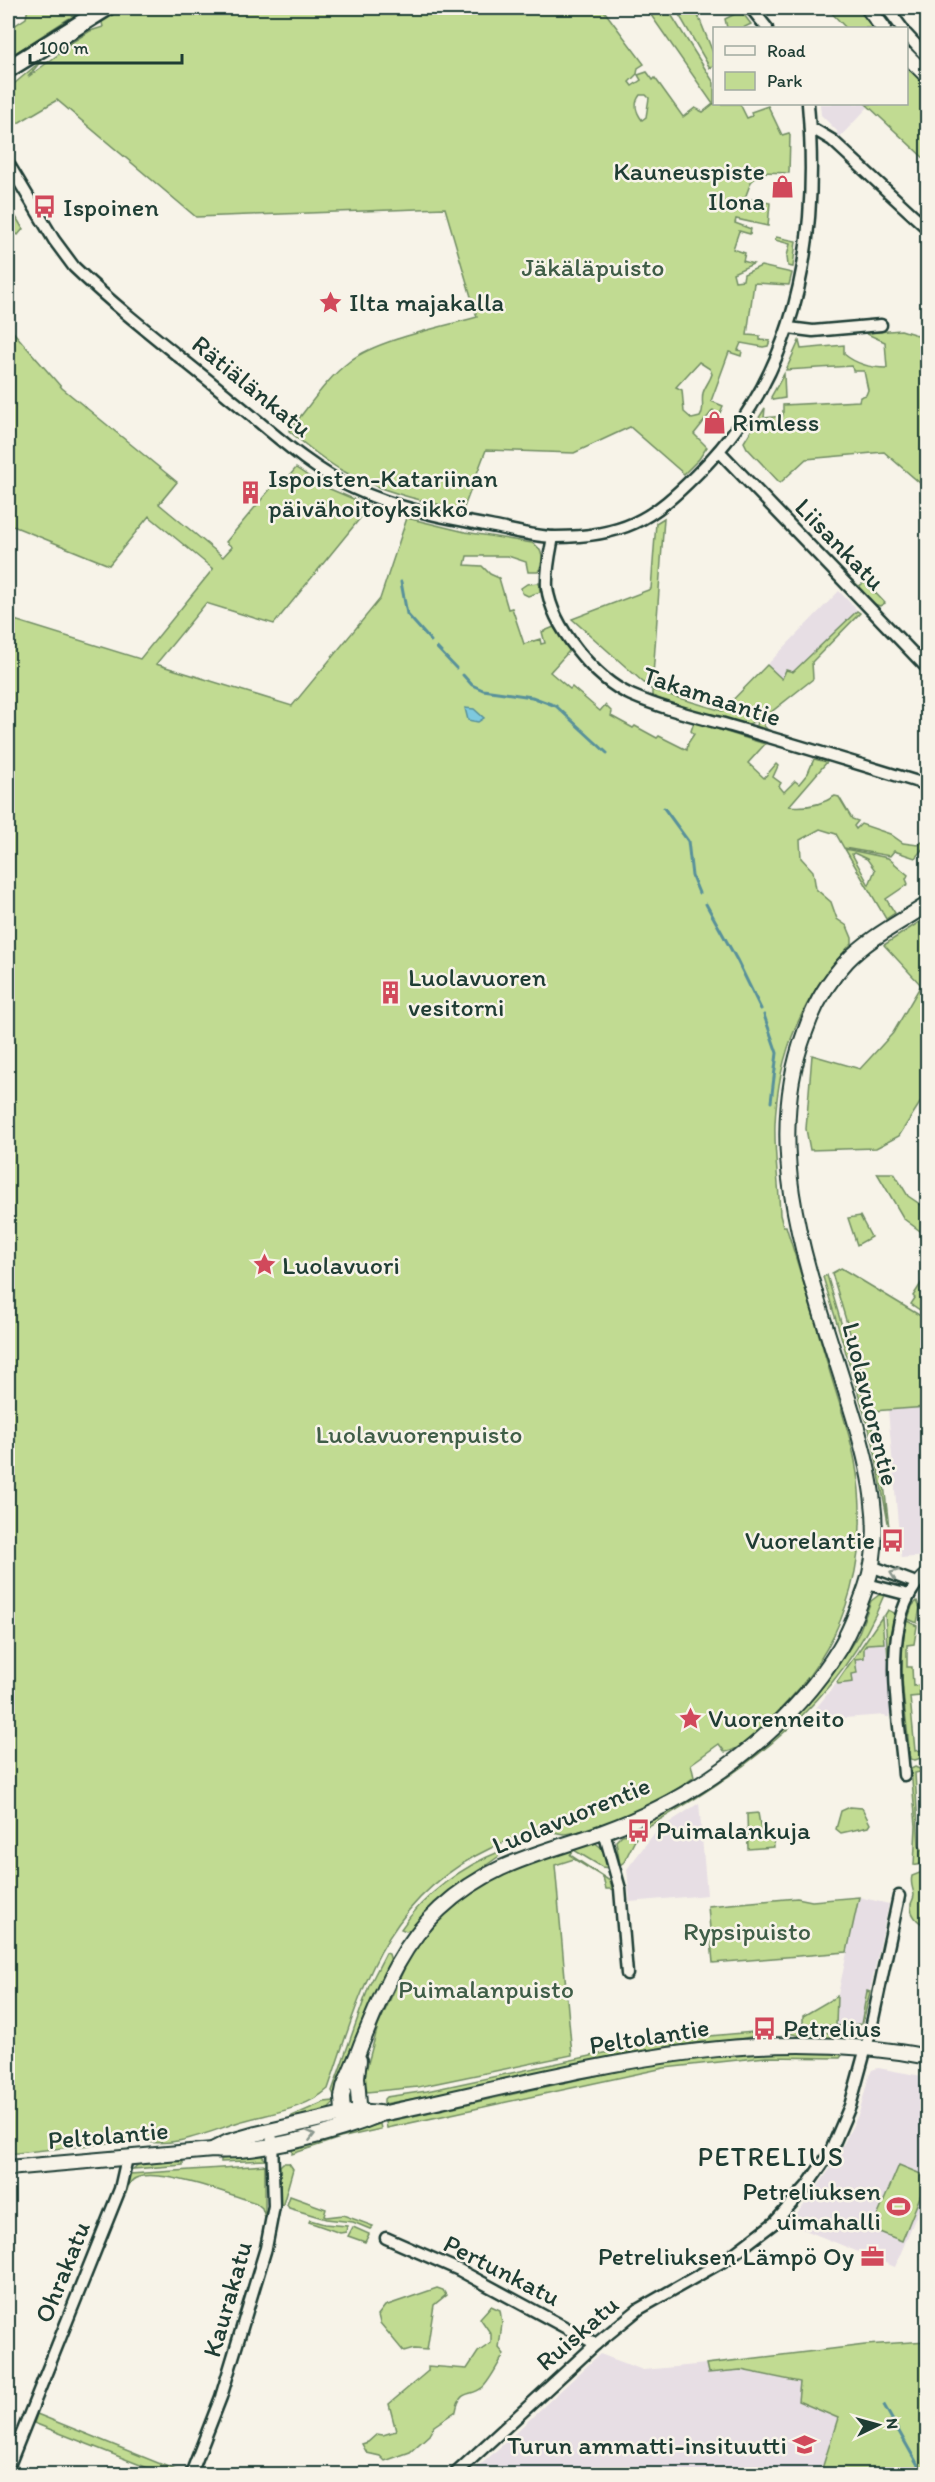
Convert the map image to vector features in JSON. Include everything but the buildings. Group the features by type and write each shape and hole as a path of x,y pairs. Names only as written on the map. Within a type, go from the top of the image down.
{"main road":[{"path":"8,69 106,8"}],"street":[{"path":"752,8 766,27"},
{"path":"868,8 882,27 889,11 901,27"},
{"path":"908,36 927,58"},
{"path":"908,57 927,78"},
{"name":"Rätiälänkatu","path":"8,164 54,240 74,267 313,464 353,488 406,508 452,519 553,537 595,535 633,524 675,495 719,451 743,420 765,384 789,328 805,252 809,218 808,105"},
{"path":"810,127 832,140 927,229"},
{"path":"789,328 813,332 881,326"},
{"name":"Liisankatu","path":"719,451 927,669"},
{"name":"Takamaantie","path":"553,537 547,573 553,609 562,628 586,658 618,688 638,698 927,785"},
{"name":"Luolavuorentie","path":"344,2120 344,2087 379,1997 405,1950 440,1909 471,1884 509,1863 604,1832 640,1817 692,1789 730,1763 772,1728 810,1688 842,1645 867,1584 871,1566 872,1506 864,1455 796,1218 788,1170 788,1098 795,1061 809,1020 828,986 848,960 861,949 927,904"},
{"path":"871,1566 916,1583"},
{"path":"904,1775 895,1646 899,1620 909,1595 916,1583 927,1572"},
{"path":"867,1584 909,1595"},
{"path":"604,1832 620,1889 627,1974"},
{"name":"Ruiskatu","path":"455,2475 596,2344 639,2309 727,2259 774,2223 792,2204 830,2153 850,2106 866,2048 900,1896"},
{"name":"Peltolantie","path":"213,2150 228,2142 271,2130 381,2114 666,2054 774,2044 866,2048 927,2057"},
{"name":"Luolavuorentie","path":"360,2117 357,2077 361,2046"},
{"name":"Peltolantie","path":"8,2168 273,2145 344,2120"},
{"name":"Kaurakatu","path":"191,2475 222,2397 266,2248 274,2206 271,2130"},
{"name":"Ohrakatu","path":"8,2468 120,2188 127,2158"},
{"name":"Pertunkatu","path":"386,2238 459,2270 596,2344"}],"shaded area":[{"path":"820,105 869,106 838,139 837,131 821,115"},
{"path":"839,591 860,613 789,686 767,665"},
{"path":"927,1407 927,1556 901,1558 888,1410"},
{"path":"886,1638 893,1714 889,1714 889,1717 885,1715 830,1719 816,1708 868,1640"},
{"path":"699,1803 707,1895 630,1902 627,1869 656,1831"},
{"path":"859,1897 889,1904 863,2022 855,2028 831,2027"},
{"path":"878,2068 927,2077 927,2190 895,2267 788,2223 809,2199 834,2163 859,2113 869,2076 872,2070"},
{"path":"600,2354 643,2370 706,2364 708,2373 741,2370 800,2382 798,2401 838,2418 821,2471 827,2474 471,2474"}],"green space":[{"path":"28,8 93,8 68,19 8,58 8,30 26,18"},
{"name":"Jäkäläpuisto","path":"120,8 602,8 644,64 638,68 637,74 629,82 632,86 641,80 638,75 647,72 653,80 655,78 683,117 695,108 703,112 713,104 740,105 747,118 752,116 751,112 768,106 782,135 789,133 790,135 789,173 762,172 751,182 745,198 770,203 768,226 736,219 735,223 751,229 750,234 739,231 733,249 745,253 743,261 753,264 733,273 735,281 743,280 744,274 761,266 792,273 789,285 754,283 747,335 760,336 760,340 770,341 768,346 741,343 738,350 742,351 741,356 729,352 711,401 723,406 719,415 713,410 694,434 707,447 684,474 630,427 574,453 486,450 463,510 400,494 355,477 314,452 289,431 333,376 362,353 393,340 477,317 445,208 196,217 57,100 8,129 8,89 41,61 28,77 59,54 58,51 90,31 103,27 101,18","holes":["640,95 646,95 649,98 646,117 642,120 636,108","699,362 710,369 712,374 703,393 703,408 700,417 692,419 684,412 682,390 676,387"]},
{"name":"Jäkäläpuisto","path":"646,8 667,8 713,81 713,104"},
{"path":"680,8 695,8 713,53 713,66 710,68 678,13"},
{"path":"827,8 857,8 874,27 845,27"},
{"path":"741,11 751,24 745,27 727,27 725,19"},
{"path":"908,67 927,88 927,161 867,105 908,105"},
{"path":"13,212 23,229 18,235 8,227 8,213"},
{"path":"776,237 796,241 793,267 788,266 787,256 790,244 775,240"},
{"name":"Luolavuorenpuisto","path":"8,326 62,388 177,482 159,504 223,557 232,547 226,542 276,482 281,486 296,468 323,486 370,506 274,624 206,603 156,664 292,706 380,599 407,518 465,532 532,543 539,549 542,556 538,572 528,572 526,562 508,556 467,556 465,565 482,566 490,574 499,578 508,609 512,608 524,644 540,639 541,644 545,643 542,632 554,627 570,650 550,672 570,689 572,687 600,711 605,705 612,712 611,716 633,728 635,726 687,750 688,743 694,734 691,731 694,722 765,744 748,763 764,778 776,764 778,766 773,777 781,783 779,786 784,792 795,781 799,784 808,773 814,759 827,762 789,806 813,805 835,796 839,797 852,819 858,821 854,826 856,829 861,824 890,834 903,843 918,845 922,842 926,845 915,858 894,851 890,856 844,848 836,834 820,829 800,840 801,858 813,871 816,889 831,902 837,919 847,926 852,943 820,983 807,1004 796,1026 781,1072 775,1124 780,1215 783,1226 786,1226 850,1438 859,1494 860,1527 851,1590 841,1620 827,1648 809,1675 775,1715 741,1746 725,1752 719,1744 691,1764 694,1777 667,1794 632,1812 579,1832 562,1834 543,1829 517,1837 455,1868 425,1892 402,1919 382,1949 353,2015 328,2089 318,2096 284,2111 187,2139 162,2143 136,2140 8,2154 8,618 140,659 213,569 149,516 109,565 8,524"},
{"path":"901,330 927,338 927,489 884,452 806,459 780,483 744,442 765,408 764,418 783,416 783,405 859,401 868,390 864,371 853,371 852,366 786,370 799,341 801,349 844,345 844,354 859,363 887,368 885,342 865,333"},
{"path":"784,374 785,398 773,400 771,397"},
{"path":"664,518 652,690 572,619 651,589 656,523"},
{"path":"847,576 859,586 865,582 885,603 880,606 874,604"},
{"path":"539,583 540,592 528,596 522,593 521,588 527,584"},
{"path":"857,611 860,613 812,662 813,679 765,717 764,726 777,735 756,729 758,722 755,721 745,726 652,697 652,690 722,711 767,665 782,679 786,670 793,672"},
{"path":"845,849 888,858 908,875 906,879 908,884 886,899 895,913 886,919","holes":["852,854 867,859 875,870 869,885"]},
{"path":"927,917 927,1092 899,1136 876,1148 810,1150 806,1129 812,1055 860,1069 893,1033 921,985 884,945"},
{"path":"877,1173 894,1173 908,1196 927,1209 927,1236 904,1219"},
{"path":"860,1216 871,1237 857,1245 848,1218"},
{"path":"841,1268 924,1318 927,1316 927,1407 873,1411 832,1273"},
{"path":"827,1275 881,1458 889,1528 873,1442 823,1277"},
{"path":"924,1279 927,1303 920,1310 911,1304 915,1298 913,1296"},
{"path":"879,1595 884,1595 866,1634 842,1669 815,1702 785,1732 717,1784 645,1828 644,1826 818,1690 858,1635 871,1601"},
{"path":"917,1601 920,1608 917,1623 908,1619 912,1606"},
{"path":"888,1610 896,1614 890,1635 888,1659 885,1615"},
{"path":"882,1617 884,1643 867,1644 864,1648 864,1658 855,1659 857,1673 852,1674 853,1682 838,1684 837,1682"},
{"path":"907,1621 917,1626 914,1644 907,1645 907,1667 912,1667 913,1686 919,1685 920,1696 910,1697 915,1751 923,1750 921,1758 915,1760 910,1759 903,1690 902,1655"},
{"path":"915,1767 924,1771 915,1773 919,1846 927,1855 919,1865 914,1865 916,1826 911,1769"},
{"path":"850,1807 862,1808 870,1824 868,1827 841,1833 836,1829 841,1811"},
{"path":"758,1813 762,1836 773,1839 774,1847 748,1849 747,1814"},
{"path":"633,1833 636,1838 624,1862 620,1865 616,1841 622,1835"},
{"name":"Puimalanpuisto","path":"594,1842 603,1849 610,1868 602,1867 574,1850 570,1855 610,1881 612,1889 606,1889 603,1877 574,1859 555,1865 572,2055 418,2087 367,2092 364,2078 378,2026 412,1952 442,1917 480,1886 519,1866"},
{"path":"501,1851 502,1854 446,1894 412,1929 406,1931 401,1929 421,1904 445,1882"},
{"path":"927,1870 927,1926 915,1918 912,1912 911,1904 914,1895 911,1883 912,1876"},
{"name":"Rypsipuisto","path":"859,1897 847,1952 713,1963 708,1906 797,1898 812,1901"},
{"path":"386,1953 389,1954 391,1961 337,2094 334,2095 332,2091 369,1986"},
{"path":"867,1991 870,1992 863,2022 861,2024"},
{"path":"837,1996 836,2026 803,2024 803,2016"},
{"path":"861,2024 858,2027 837,2026"},
{"path":"787,2030 849,2035 846,2040 812,2038 787,2033"},
{"path":"764,2031 764,2034 750,2037 655,2050 384,2104 386,2097 427,2091 665,2040"},
{"path":"765,2051 843,2054 840,2058 766,2057 664,2068 387,2128 386,2122 667,2060"},
{"path":"335,2101 321,2113 290,2121 292,2116 324,2102"},
{"path":"380,2124 381,2129 340,2138 292,2154 293,2146"},
{"path":"259,2153 266,2160 221,2162 221,2159"},
{"path":"141,2162 183,2162 183,2165 133,2169"},
{"path":"283,2163 289,2163 293,2169 283,2204 280,2206 280,2166"},
{"path":"265,2165 265,2217 262,2208 256,2203 178,2179 147,2176 134,2179 126,2193 124,2190 130,2174"},
{"name":"Petreliuksen uimahalli","path":"899,2165 928,2177 902,2241 872,2229"},
{"path":"290,2196 326,2209 324,2216 326,2217 343,2215 373,2226 370,2229 353,2222 326,2219 289,2208 287,2205"},
{"path":"310,2220 347,2226 346,2232 340,2233 309,2222"},
{"path":"353,2227 369,2234 365,2242 348,2236"},
{"path":"437,2288 443,2290 446,2295 434,2305 427,2350 414,2349 404,2352 380,2323 378,2315 385,2306"},
{"path":"491,2306 500,2310 502,2323 499,2348 504,2354 486,2384 463,2396 456,2411 434,2426 429,2435 410,2452 385,2461 380,2456 367,2453 362,2444 377,2434 383,2435 396,2431 389,2404 428,2371 428,2366 467,2369 478,2352 491,2343 491,2334 480,2318"},
{"path":"927,2341 927,2474 827,2474 821,2472 838,2418 798,2401 800,2382 741,2370 708,2373 706,2364 865,2345"},
{"path":"37,2414 183,2473 163,2474 34,2423"}],"water":[{"path":"465,708 474,709 484,718 478,722 468,720"}],"waterway":[{"path":"401,582 407,614 431,641"},
{"path":"437,648 456,668"},
{"path":"463,675 472,685 483,690 532,697 556,706 607,753"},
{"path":"664,808 688,841 692,876 699,893"},
{"path":"706,904 761,1009"},
{"path":"764,1015 777,1053 771,1102"},
{"path":"884,2405 923,2474"}],"place":[{"name":"Kauneuspiste Ilona","path":"783,186"},
{"name":"Ispoinen","path":"45,207"},
{"name":"Ilta majakalla","path":"331,302"},
{"name":"Rimless","path":"714,422"},
{"name":"Ispoisten-Katariinan päivähoitoyksikkö","path":"250,493"},
{"name":"Luolavuoren vesitorni","path":"390,992"},
{"name":"Luolavuori","path":"264,1265"},
{"name":"Vuorelantie","path":"893,1540"},
{"name":"Vuorenneito","path":"690,1718"},
{"name":"Puimalankuja","path":"638,1830"},
{"name":"Petrelius","path":"765,2028"},
{"name":"Petreliuksen uimahalli","path":"899,2206"},
{"name":"Petreliuksen Lämpö Oy","path":"872,2256"},
{"name":"Turun ammatti-insituutti","path":"805,2445"}],"district":[{"name":"PETRELIUS","path":"771,2157"}]}
